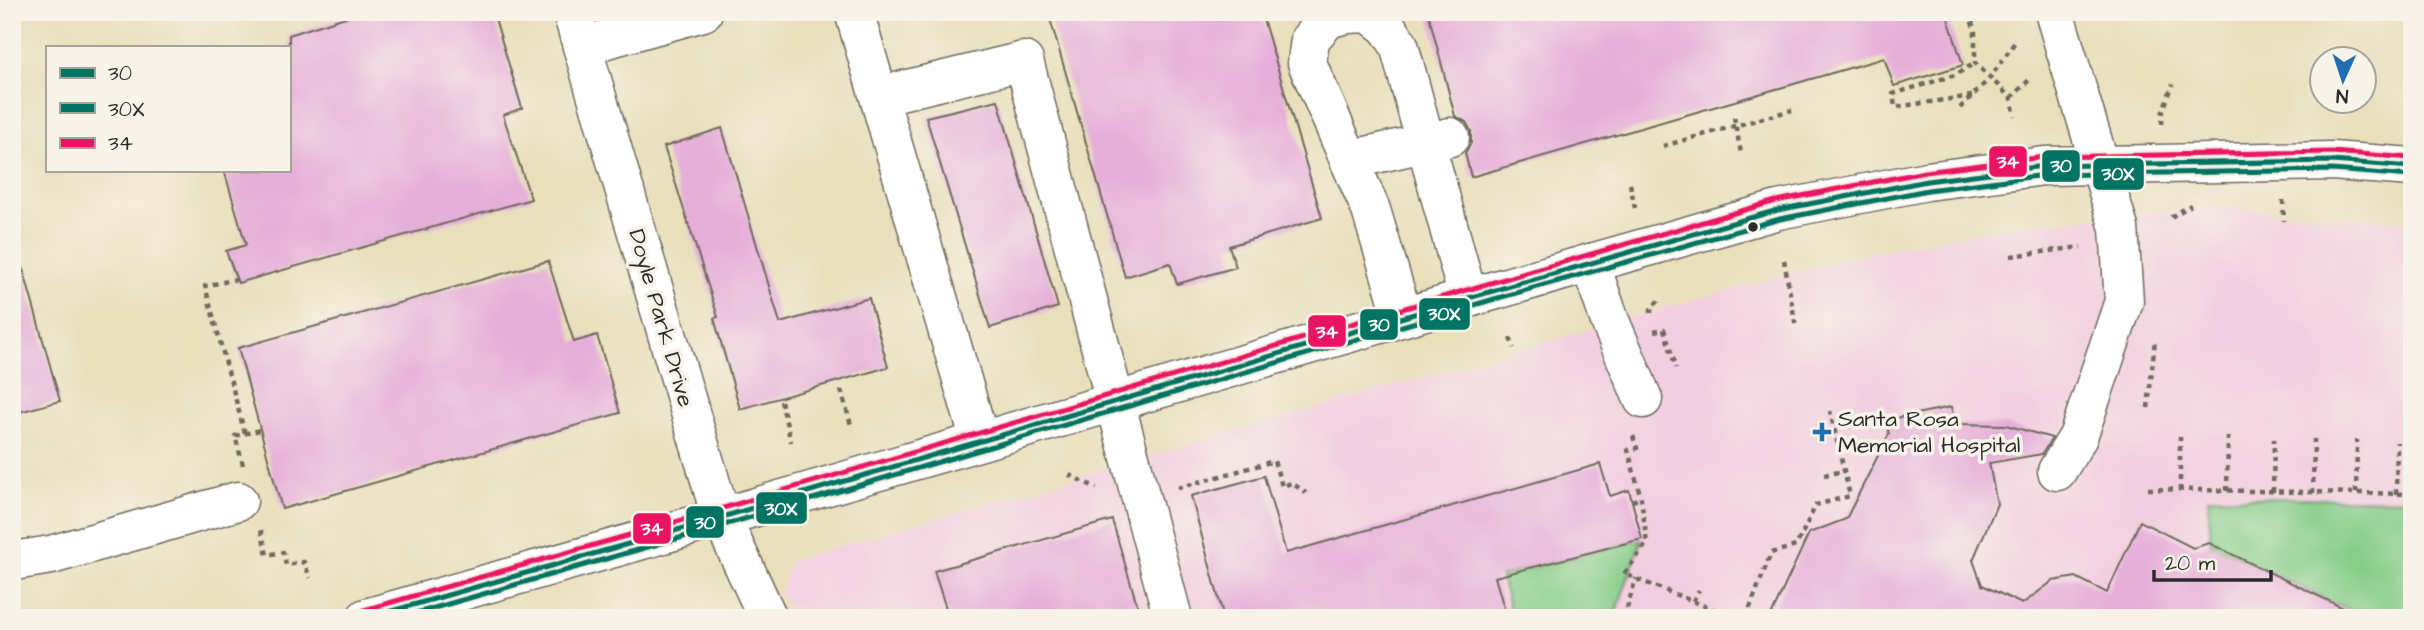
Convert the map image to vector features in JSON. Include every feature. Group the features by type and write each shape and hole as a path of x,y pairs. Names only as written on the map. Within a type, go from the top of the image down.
{"main road":[{"path":"577,29 703,12"},
{"path":"854,12 980,441"},
{"path":"2054,12 2080,106 2119,228 2124,301 2078,437 2057,471"},
{"path":"1403,317 1371,210 1307,64 1310,39 1328,19 1347,14 1369,13 1387,27 1398,45 1437,140 1468,298"},
{"name":"Doyle Park Drive","path":"577,29 721,517 768,618"},
{"path":"879,96 1024,61 1113,402 1173,618"},
{"path":"1349,160 1437,140"},
{"path":"366,618 419,611 721,517 1778,210 1927,181 2044,166 2332,161 2412,167"},
{"path":"1590,263 1636,412"},
{"path":"12,559 51,555 238,501"}],"path":[{"path":"1969,12 1975,32 1975,62 2011,98 2015,116"},
{"path":"1960,108 1990,78 2017,39"},
{"path":"1972,96 1895,107 1893,94 1955,75 1975,62"},
{"path":"2011,98 2029,80"},
{"path":"2162,124 2163,110 2173,84"},
{"path":"1663,146 1792,110"},
{"path":"1734,117 1741,153"},
{"path":"1630,184 1635,208"},
{"path":"2011,256 2092,246"},
{"path":"1784,260 1796,327"},
{"path":"237,279 205,286 245,434"},
{"path":"2148,408 2155,335"},
{"path":"1510,338 1514,348"},
{"path":"841,390 851,425"},
{"path":"781,401 791,442"},
{"path":"1746,618 1771,554 1796,546 1816,505 1850,496 1830,411"},
{"path":"1636,412 1637,448 1628,450 1641,498 1647,543 1624,574 1735,618"},
{"path":"2180,437 2180,491"},
{"path":"2227,491 2228,438"},
{"path":"2273,492 2274,439"},
{"path":"2313,493 2314,439"},
{"path":"2356,493 2357,440"},
{"path":"2396,494 2397,442"},
{"path":"1174,478 1176,489 1274,461 1282,486 1292,483 1306,493"},
{"path":"1824,475 1844,471"},
{"path":"1069,475 1100,489"},
{"path":"2148,489 2412,494"},
{"path":"1632,501 1641,498"},
{"path":"1624,618 1636,578"},
{"path":"1693,601 1699,590"}],"shaded area":[{"name":"Santa Rosa Memorial Hospital","path":"2233,208 2412,222 2412,618 793,618 780,591 791,560 1674,305 1876,252 2004,227 2172,210"}],"green space":[{"path":"2208,497 2412,500 2412,618 2366,618 2211,544"},
{"path":"1642,539 1614,618 1513,618 1500,576"}],"building":[{"path":"361,12 465,12 466,18 493,12 522,108 503,115 531,199 238,283 226,251 246,245 225,172 290,172 289,35"},
{"path":"1048,12 1261,12 1322,218 1229,246 1236,267 1177,284 1170,263 1125,277"},
{"path":"1428,12 1946,12 1963,65 1894,86 1884,58 1471,177 1465,153 1471,143 1471,131 1466,122 1455,116"},
{"path":"998,100 1058,307 990,328 926,117"},
{"path":"722,128 780,323 869,298 888,367 740,409 714,318 718,317 664,147"},
{"path":"548,261 574,342 597,335 620,413 282,509 238,348"},
{"path":"22,265 60,401 12,414 12,266"},
{"path":"1951,407 1956,424 2006,425 2052,438 2042,454 1989,463 1997,504 1973,560 1982,585 2022,604 2053,581 2076,577 2107,593 2140,521 2193,548 2209,543 2364,618 1770,618 1809,533 1846,519 1889,434 1886,420"},
{"path":"1600,464 1610,496 1629,490 1642,539 1495,577 1507,618 1224,618 1191,496 1264,476 1286,553"},
{"path":"1112,520 1141,618 949,618 934,571"}],"transit line":[{"name":"34","path":"364,610 679,521 1776,201 1925,172 2044,157 2332,152 2412,158"},
{"name":"30","path":"367,618 1778,210 1927,181 2044,166 2332,161 2412,167"},
{"name":"30X","path":"399,618 1498,298 1780,219 1928,190 2045,175 2332,170 2411,176"}],"place":[{"name":"Santa Rosa Memorial Hospital","path":"1822,432"}]}
